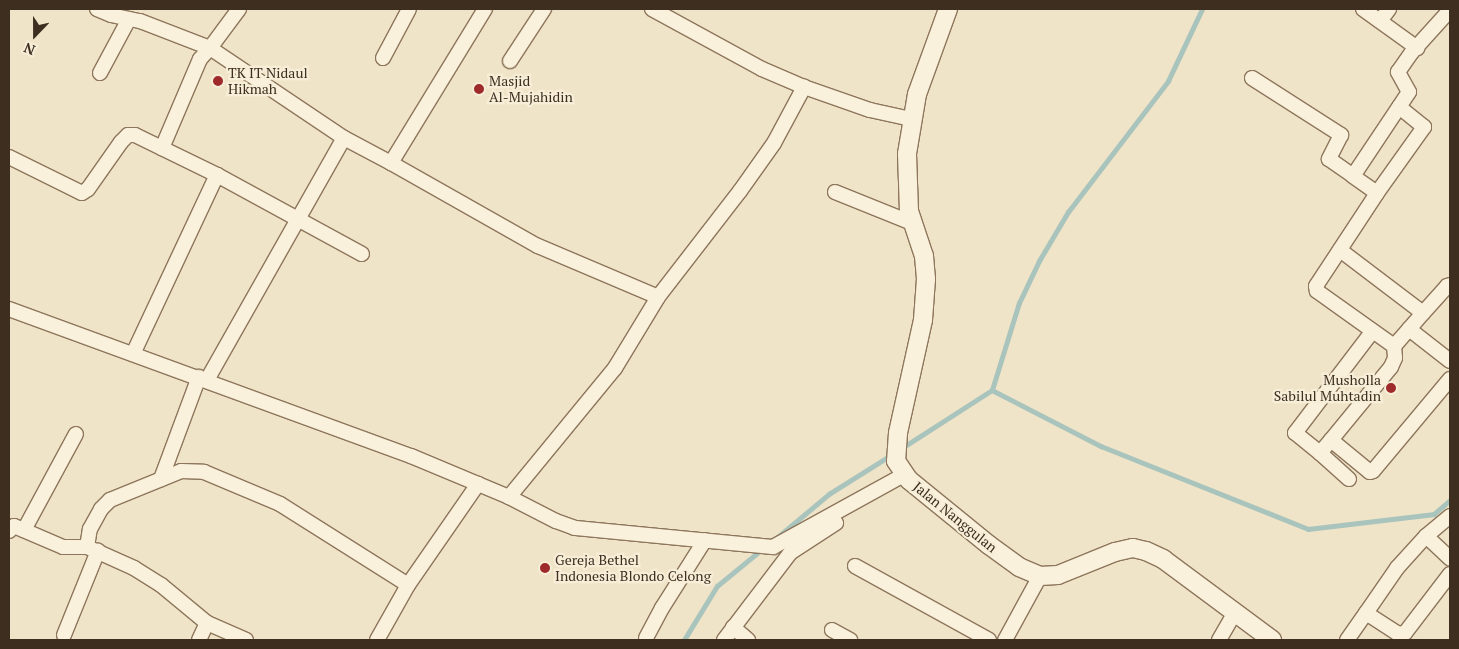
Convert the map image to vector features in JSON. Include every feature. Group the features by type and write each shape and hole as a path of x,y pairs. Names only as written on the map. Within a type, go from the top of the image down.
{"street":[{"path":"97,9 111,15 140,20 210,48 344,138 538,246 658,297"},
{"path":"162,148 200,59 239,9"},
{"path":"383,58 409,9"},
{"path":"391,163 485,9"},
{"path":"510,61 544,9"},
{"path":"652,9 762,69 804,87 870,110 911,119"},
{"path":"903,472 898,433 923,320 926,278 924,256 912,223 907,154 911,119 917,94 948,9"},
{"path":"1363,9 1417,48"},
{"path":"1380,21 1389,9"},
{"path":"1353,176 1409,92 1398,72 1450,10"},
{"path":"100,74 129,19"},
{"path":"1252,78 1340,134 1341,137 1329,159 1378,193"},
{"path":"509,496 615,368 658,297 746,183 774,143 804,87"},
{"path":"1394,346 1372,332 1316,289 1316,286 1424,126 1399,107"},
{"path":"9,157 82,193 88,189 128,135 135,135 218,175 300,218 362,254"},
{"path":"161,479 203,378 300,218 344,138"},
{"path":"133,354 218,175"},
{"path":"835,192 912,223"},
{"path":"1340,250 1423,312"},
{"path":"1320,453 1391,368 1395,358 1394,346 1423,312 1450,285"},
{"path":"9,309 203,378 403,453 509,496 556,521 575,528 773,548 903,472"},
{"path":"1409,329 1450,361"},
{"path":"1349,479 1295,432 1372,332"},
{"path":"1331,440 1370,472 1373,471 1450,379"},
{"path":"24,530 76,434"},
{"path":"64,635 92,549 95,518 110,500 181,471 204,472 280,504 408,585"},
{"path":"724,640 790,553 903,472"},
{"name":"Jalan Nanggulan","path":"903,472 989,545 1019,567 1040,576"},
{"path":"377,640 408,585 478,484"},
{"path":"1347,640 1397,568 1426,536 1450,516"},
{"path":"9,531 13,526 63,547 92,549 134,568 161,585 207,623 246,640"},
{"path":"1426,536 1450,558"},
{"path":"646,638 662,608 704,540"},
{"path":"1008,639 1040,576 1058,575 1114,552 1133,548 1146,551 1163,559 1234,614 1272,640"},
{"path":"855,566 989,640"},
{"path":"1366,613 1397,633 1403,634 1450,574"},
{"path":"1219,640 1234,614"},
{"path":"199,640 207,623"},
{"path":"733,628 748,640"},
{"path":"832,630 850,640"}],"waterway":[{"path":"902,448 992,390 1019,303 1039,261 1068,212 1168,81 1202,9"},
{"path":"992,390 1101,446 1308,529 1434,514 1450,500"},
{"path":"774,540 829,494 891,455"},
{"path":"684,640 717,586 762,549"}],"place":[{"name":"TK IT Nidaul Hikmah","path":"218,81"},
{"name":"Masjid Al-Mujahidin","path":"479,89"},
{"name":"Musholla Sabilul Muhtadin","path":"1391,388"},
{"name":"Gereja Bethel Indonesia Blondo Celong","path":"545,568"}]}
